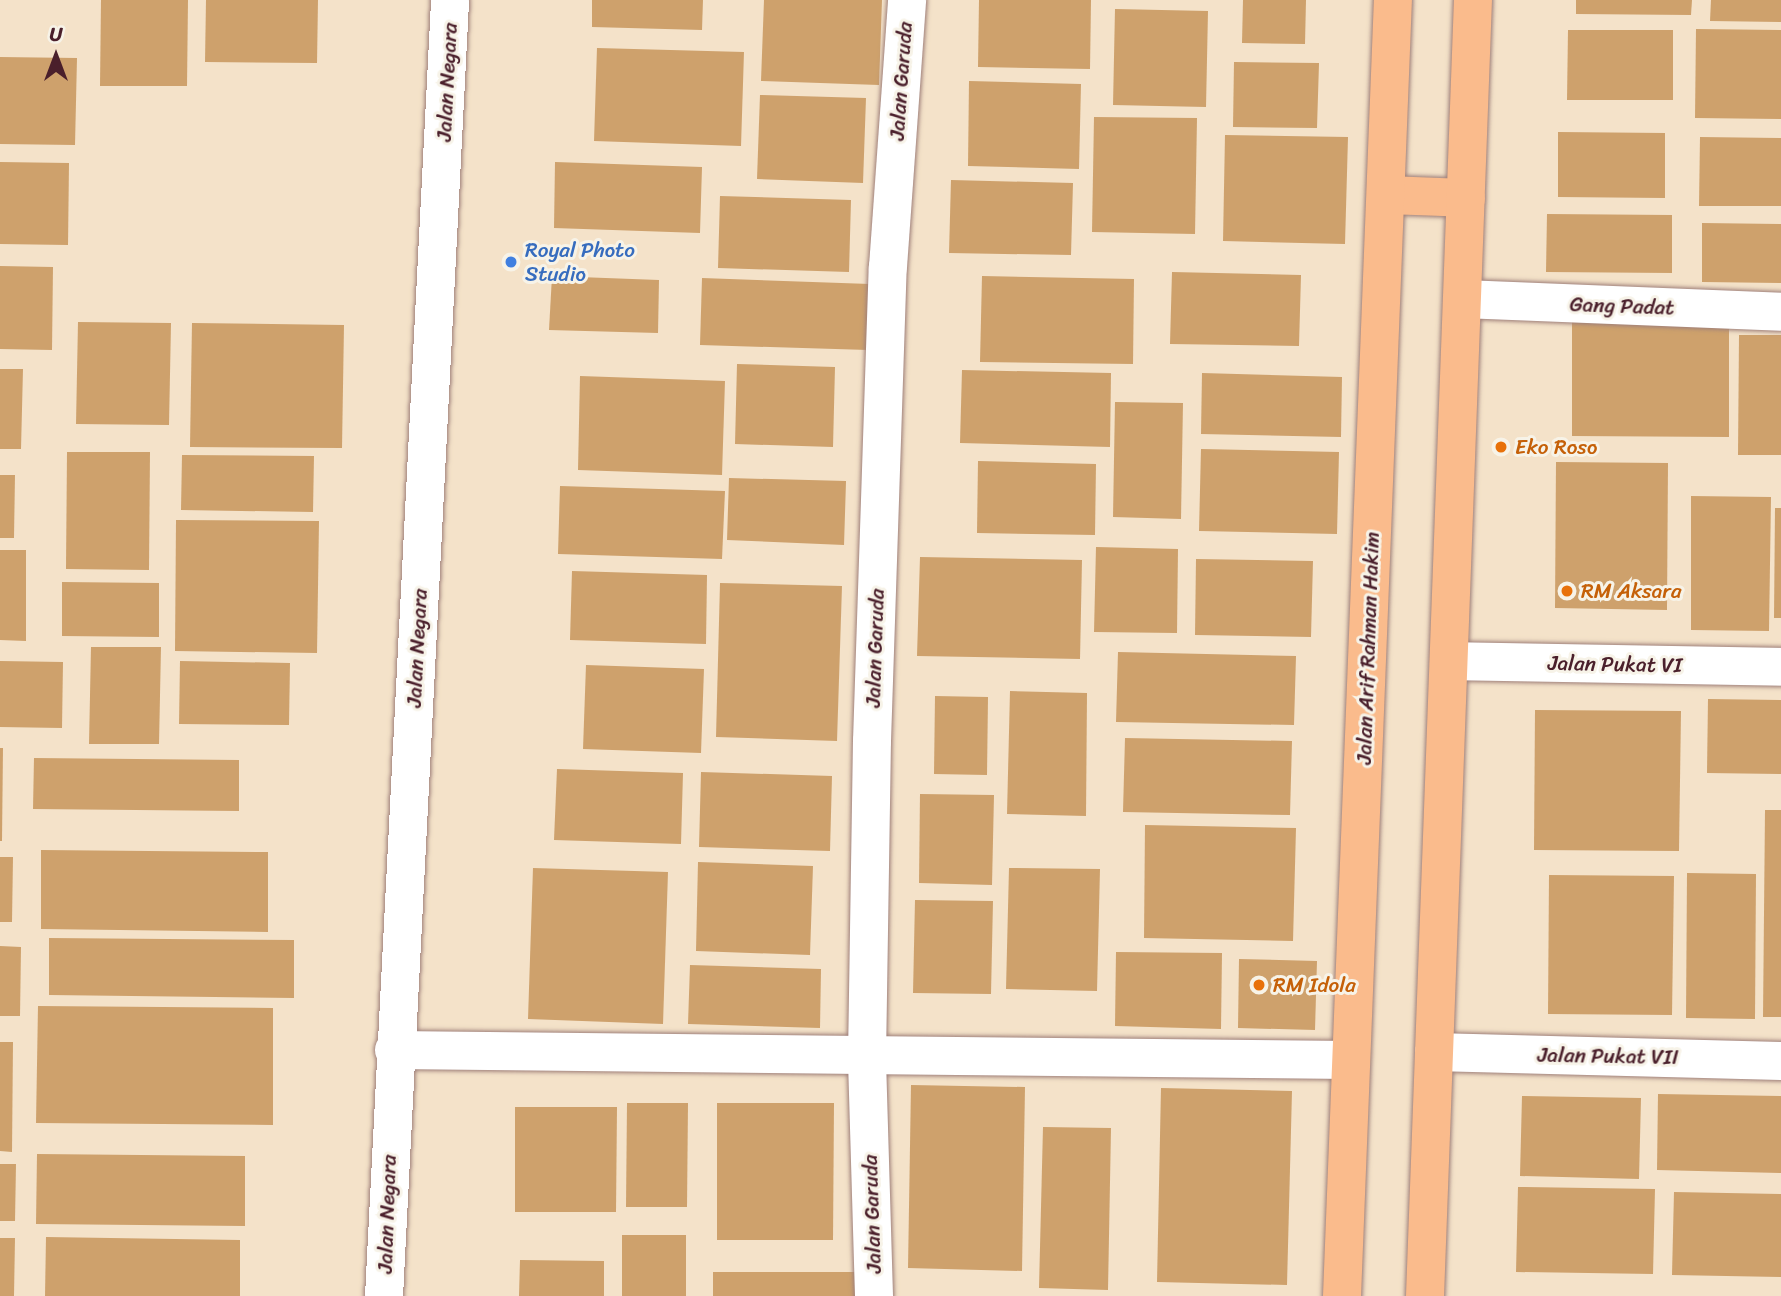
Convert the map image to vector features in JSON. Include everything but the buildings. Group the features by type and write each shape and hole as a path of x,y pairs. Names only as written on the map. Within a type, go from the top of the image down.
{"main road":[{"name":"Jalan Arif Rahman Hakim","path":"1342,1296 1394,0"},
{"path":"1425,1296 1473,0"},
{"path":"1386,195 1466,198"}],"street":[{"name":"Jalan Negara","path":"384,1296 394,1050 450,0"},
{"name":"Jalan Garuda","path":"874,1296 867,1058 872,741 888,267 907,0"},
{"name":"Gang Padat","path":"1462,299 1781,312"},
{"name":"Jalan Pukat VI","path":"1448,661 1781,667"},
{"path":"394,1050 867,1058 1351,1060"},
{"name":"Jalan Pukat VII","path":"1434,1052 1781,1061"}],"place":[{"name":"Royal Photo Studio","path":"511,262"},
{"name":"Eko Roso","path":"1501,447"},
{"name":"RM Aksara","path":"1567,591"},
{"name":"RM Idola","path":"1259,985"}]}
